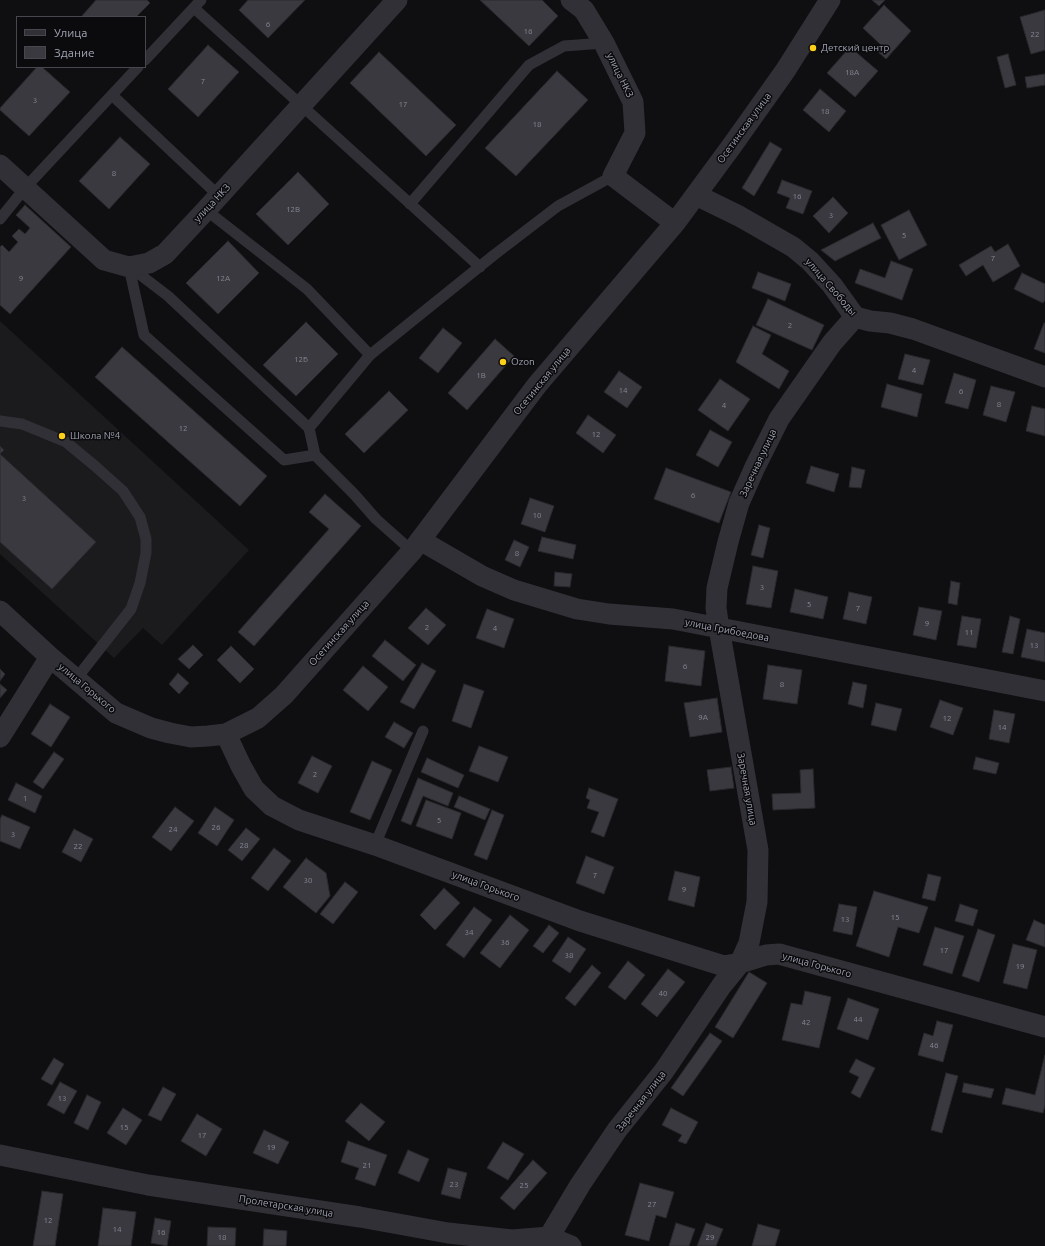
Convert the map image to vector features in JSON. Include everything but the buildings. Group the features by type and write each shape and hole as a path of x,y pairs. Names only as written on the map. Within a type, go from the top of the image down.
{"street":[{"name":"улица НКЗ","path":"0,165 104,260 129,267 149,263 165,254 213,203 396,0"},
{"name":"улица НКЗ","path":"570,0 584,10 604,43 633,102 635,134 613,176"},
{"name":"Осетинская улица","path":"226,734 241,728 258,718 284,695 416,546 537,385 675,223 785,71 830,0"},
{"path":"613,176 675,223"},
{"name":"улица Свободы","path":"696,195 739,216 792,247 810,261 832,285 855,317 870,321 890,323 913,329 1045,377"},
{"name":"Заречная улица","path":"549,1237 580,1185 617,1130 664,1071 722,985 740,964 749,943 757,902 758,850 719,628 716,608 717,588 739,503 779,419 832,343 855,317"},
{"name":"улица Грибоедова","path":"416,546 514,590 577,609 609,614 673,619 1045,691"},
{"name":"улица Горького","path":"0,610 50,657 116,713 150,728 170,733 191,737 226,734 254,789 272,806 299,820 375,845 580,921 708,962 724,966 740,964 766,955 779,954 1045,1027"},
{"path":"0,737 50,657"},
{"name":"Пролетарская улица","path":"0,1154 148,1185 360,1217 448,1233 512,1240 549,1237 571,1246"}],"lane":[{"path":"146,59 198,4 301,106 480,267"},
{"path":"410,204 529,65 564,46 604,43"},
{"path":"0,219 25,188 137,68"},
{"path":"112,95 213,203 307,289 370,355"},
{"path":"309,428 370,355 558,206 613,176"},
{"path":"129,267 168,296 309,428 315,455 354,494 376,519 416,546"},
{"path":"129,267 144,335 284,460 315,455"},
{"path":"0,421 22,424 66,442 123,491 140,518 146,539 146,553 140,583 131,609 76,679"},
{"path":"375,845 423,731"}],"shaded area":[{"name":"Школа №4","path":"0,321 249,550 162,645 143,628 114,658 0,554"}],"place":[{"name":"Детский центр","path":"813,48"},
{"name":"Ozon","path":"503,362"},
{"name":"Школа №4","path":"62,436"}]}
